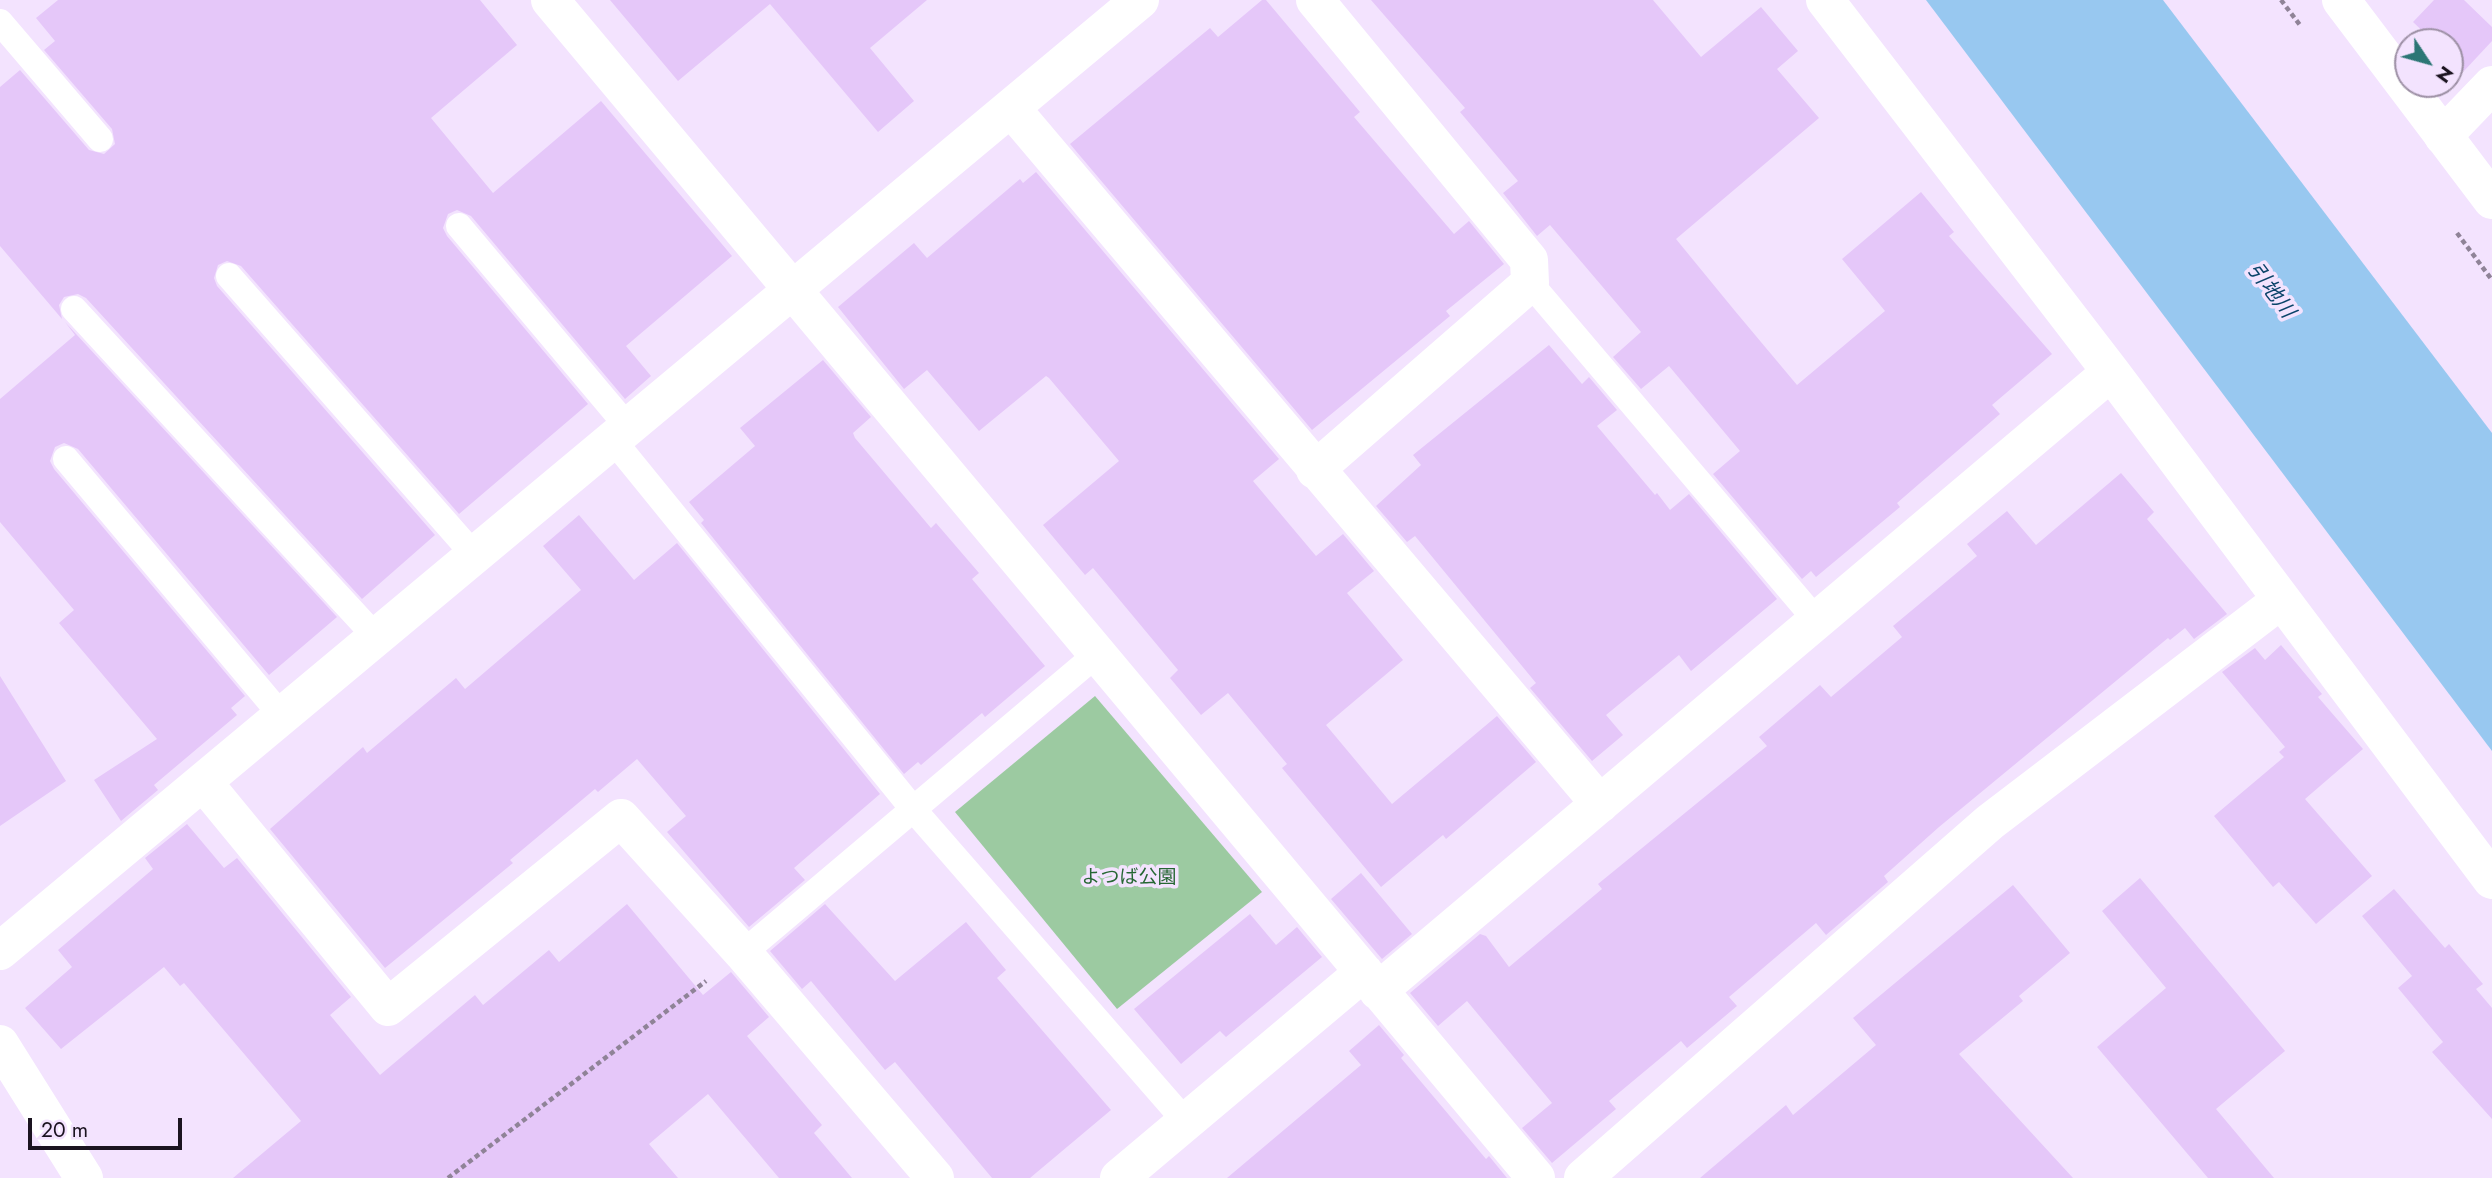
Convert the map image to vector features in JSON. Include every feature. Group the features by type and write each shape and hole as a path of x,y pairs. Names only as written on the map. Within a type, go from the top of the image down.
{"street":[{"path":"550,0 1535,1178"},
{"path":"0,951 1140,0"},
{"path":"1315,0 1529,260 1530,283 1315,470"},
{"path":"1825,0 2111,372 2492,880"},
{"path":"2349,3 2442,136 2492,200"},
{"path":"2442,136 2492,85"},
{"path":"1011,108 1600,804"},
{"path":"1119,1178 1186,1122 1600,804 2111,372"},
{"path":"1583,1178 1990,822 2281,600"},
{"path":"203,782 388,1007 621,818 743,953 935,1178"},
{"path":"0,1044 84,1178"}],"lane":[{"path":"0,22 100,139"},
{"path":"459,226 913,808 1186,1122"},
{"path":"229,276 475,556"},
{"path":"1530,283 1816,620"},
{"path":"74,309 376,637"},
{"path":"66,459 282,716"},
{"path":"743,953 1097,654"}],"path":[{"path":"448,1178 743,953"}],"green space":[{"name":"よつば公園","path":"1095,696 1262,892 1117,1009 955,812"}],"water":[{"name":"引地川","path":"1926,0 2163,0 2492,433 2492,751"}],"building":[{"path":"58,0 480,0 517,45 431,118 493,193 601,101 732,256 626,346 651,376 625,399 471,216 457,210 448,214 443,228 447,236 588,404 459,514 241,266 227,261 218,265 214,278 217,286 435,535 362,599 86,298 78,294 64,297 59,305 62,319 0,246 0,87 20,70 89,150 104,154 115,144 112,129 44,50 55,41 36,18"},
{"path":"610,0 927,0 870,48 914,101 878,132 770,4 678,81"},
{"path":"1262,0 1266,0 1360,112 1354,117 1454,234 1469,221 1504,264 1446,311 1450,316 1312,430 1070,144 1210,28 1218,37"},
{"path":"1371,0 1653,0 1701,57 1761,7 1798,51 1777,69 1819,118 1676,239 1797,385 1885,311 1842,259 1921,192 1954,232 1949,236 2052,354 1992,405 2000,414 1897,503 1900,507 1816,577 1811,571 1802,579 1713,474 1740,451 1669,366 1641,389 1613,357 1641,332 1550,225 1537,236 1503,193 1518,181 1460,112 1465,108"},
{"path":"2434,0 2464,0 2492,27 2492,41 2464,71 2464,28 2419,28 2413,22"},
{"path":"1036,172 1279,459 1253,481 1316,556 1343,534 1374,571 1347,593 1403,660 1326,725 1392,804 1497,716 1536,762 1446,839 1443,835 1381,887 1282,768 1287,764 1228,693 1201,715 1170,678 1178,670 1093,568 1085,575 1043,525 1119,461 1049,378 1046,376 979,431 927,370 904,389 838,307 914,243 927,258 1020,179 1023,183"},
{"path":"65,322 337,617 269,675 78,449 64,443 55,447 50,461 54,469 245,696 231,708 237,715 154,785 158,790 121,821 94,780 157,739 59,623 74,610 0,522 0,399 75,335"},
{"path":"1549,345 1582,384 1589,377 1617,410 1597,426 1655,495 1657,493 1670,510 1689,494 1777,599 1691,671 1679,655 1606,715 1623,735 1592,761 1530,688 1536,683 1415,536 1407,542 1376,506 1421,465 1413,455"},
{"path":"823,360 871,417 853,433 855,438 931,528 936,523 979,573 972,579 1045,666 985,717 982,713 921,765 918,762 904,774 701,523 704,520 689,502 755,446 740,428"},
{"path":"2121,473 2154,512 2147,519 2227,614 2194,639 2185,628 2170,640 2168,638 1939,827 1884,876 1888,882 1826,935 1816,923 1729,997 1737,1006 1687,1048 1681,1041 1609,1101 1616,1109 1552,1163 1522,1128 1552,1103 1467,1001 1438,1026 1410,993 1480,934 1486,936 1509,967 1602,889 1598,884 1767,746 1759,737 1820,685 1831,697 1902,637 1893,626 1977,556 1967,544 2007,511 2036,545"},
{"path":"579,515 634,580 677,543 880,794 794,868 805,880 749,927 667,832 686,816 637,759 598,792 595,789 510,860 513,863 385,968 270,829 363,747 367,753 456,678 465,689 581,590 543,546"},
{"path":"2281,645 2322,694 2318,697 2363,749 2305,799 2372,876 2316,924 2279,882 2273,887 2214,816 2284,757 2279,752 2285,747 2222,672 2255,648 2265,660"},
{"path":"0,676 66,781 0,826"},
{"path":"187,824 224,868 237,858 351,997 330,1015 380,1075 475,995 483,1005 549,950 559,962 627,904 703,995 731,972 769,1017 747,1036 822,1125 814,1133 852,1178 779,1178 708,1094 649,1144 678,1178 233,1178 301,1121 184,983 180,986 164,967 61,1049 25,1008 72,967 58,950 153,869 145,858"},
{"path":"1361,873 1412,934 1382,959 1331,899"},
{"path":"2140,878 2285,1051 2216,1109 2274,1178 2208,1178 2097,1047 2166,988 2102,911"},
{"path":"2013,885 2070,953 2019,996 2023,1001 1959,1054 2073,1178 1700,1178 1786,1105 1793,1115 1876,1045 1853,1018"},
{"path":"2394,889 2445,948 2449,944 2483,984 2476,989 2492,1008 2492,1119 2432,1052 2443,1042 2398,988 2412,976 2362,916"},
{"path":"825,904 895,981 966,922 1006,970 997,978 1111,1110 1030,1178 992,1178 895,1062 885,1070 811,981 802,989 770,951"},
{"path":"1250,914 1276,945 1297,927 1322,957 1226,1037 1220,1031 1181,1064 1134,1009"},
{"path":"1379,1025 1404,1055 1401,1058 1486,1159 1489,1156 1507,1178 1227,1178 1361,1065 1349,1051"}]}
